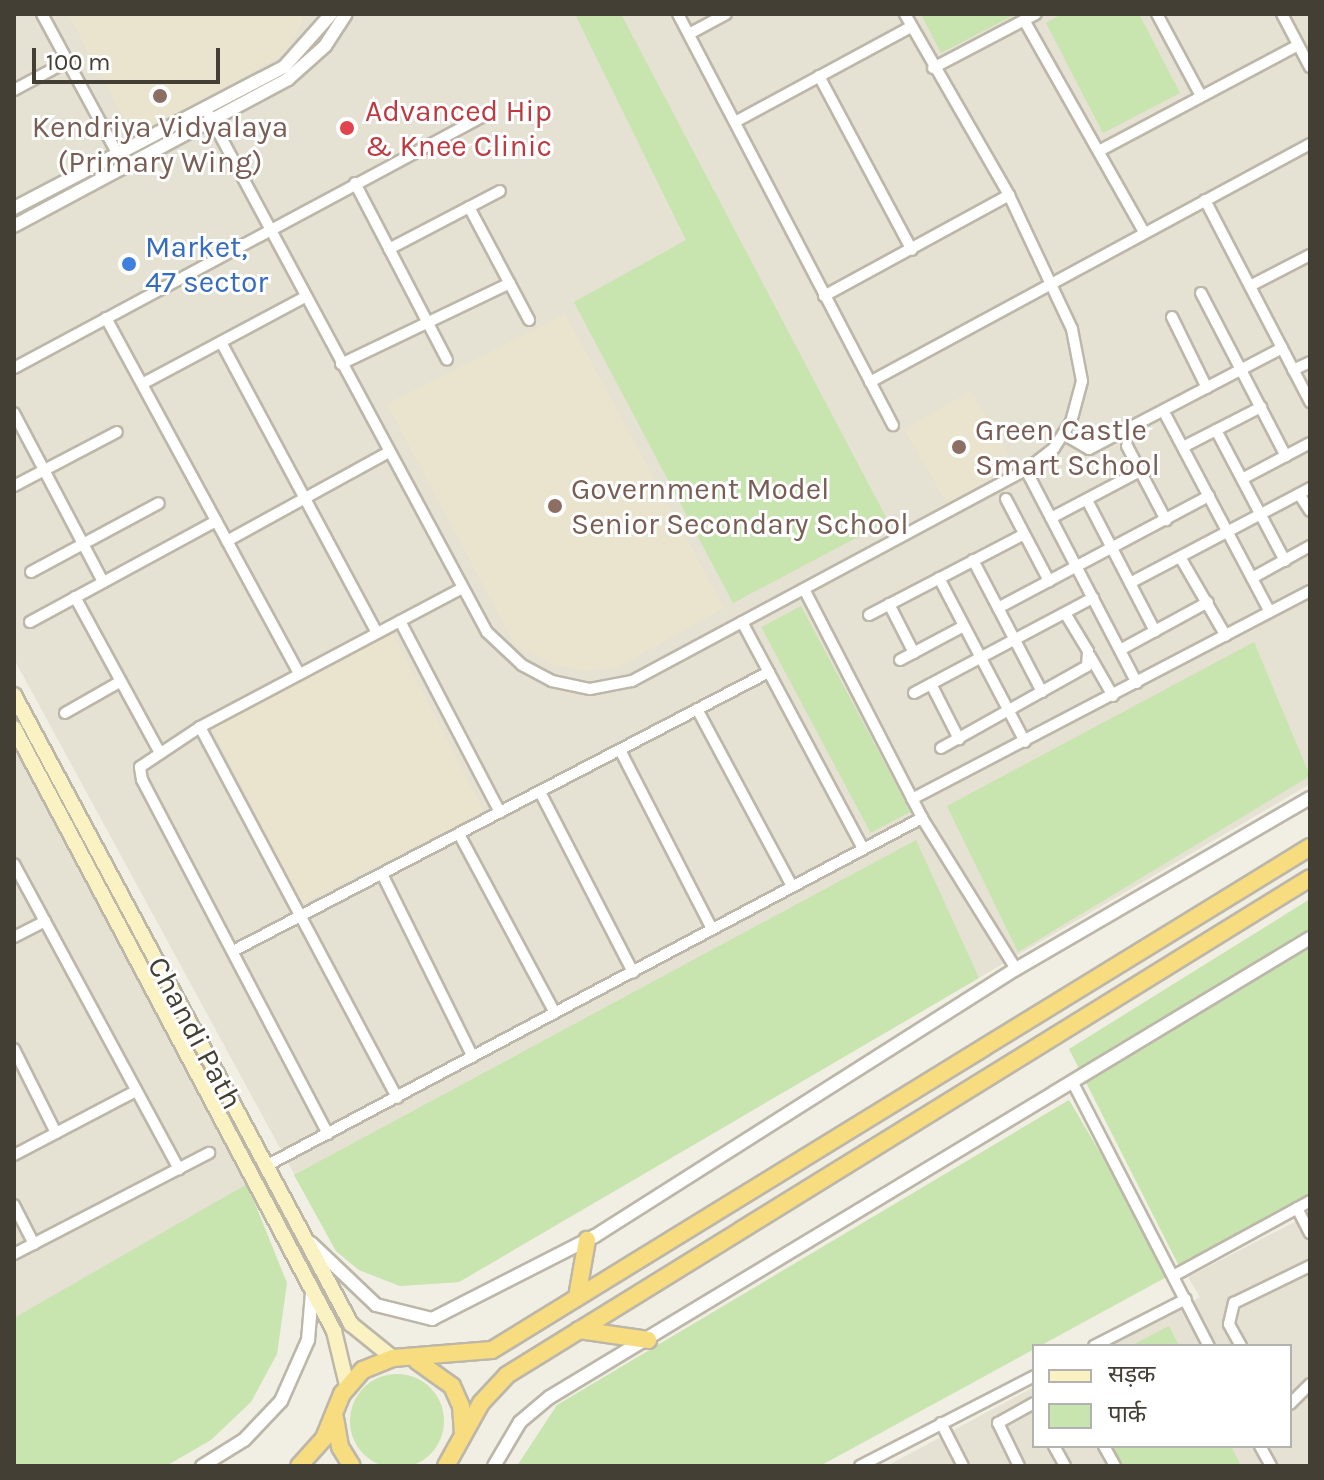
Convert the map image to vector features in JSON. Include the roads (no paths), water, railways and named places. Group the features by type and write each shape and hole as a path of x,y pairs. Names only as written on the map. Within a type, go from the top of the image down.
{"highway":[{"path":"299,1466 324,1438 347,1385 363,1370 398,1358 492,1350 1310,847"},
{"path":"447,1466 497,1383 1310,878"},
{"path":"577,1297 587,1240"},
{"path":"579,1330 648,1340"},
{"path":"398,1358 426,1364 452,1386 461,1406 461,1440"},
{"path":"338,1404 337,1436 352,1466"}],"main road":[{"name":"Chandi Path","path":"14,695 351,1324 398,1358"},
{"name":"Chandi Path","path":"14,728 334,1331 347,1385"}],"street":[{"path":"42,14 124,167"},
{"path":"14,226 124,167 284,67 331,14"},
{"path":"14,208 117,154 288,79 325,46 346,14"},
{"path":"678,14 893,425"},
{"path":"689,34 726,14"},
{"path":"208,114 487,632 522,665 552,681 590,689 632,681 1026,470 1044,459 1063,434 1077,406 1081,365 1053,281 1009,195 933,68 905,14"},
{"path":"933,68 1036,14"},
{"path":"1157,14 1201,96"},
{"path":"1282,14 1310,67"},
{"path":"1024,20 1144,232"},
{"path":"735,122 911,27"},
{"path":"1099,151 1298,45"},
{"path":"14,90 68,61"},
{"path":"819,76 912,250"},
{"path":"14,368 491,112"},
{"path":"870,382 1310,144"},
{"path":"355,183 447,360"},
{"path":"389,249 500,191"},
{"path":"824,296 1009,195"},
{"path":"1205,200 1310,402"},
{"path":"469,207 529,320"},
{"path":"1250,286 1310,255"},
{"path":"341,364 429,326 510,283"},
{"path":"1201,293 1286,456"},
{"path":"142,384 305,297"},
{"path":"1172,317 1207,388"},
{"path":"106,318 299,674"},
{"path":"221,342 377,633"},
{"path":"1063,434 1089,449 1282,348"},
{"path":"1293,370 1310,362"},
{"path":"1183,447 1261,407"},
{"path":"1164,412 1270,612"},
{"path":"14,413 103,582"},
{"path":"1216,430 1285,561"},
{"path":"14,486 117,432"},
{"path":"1242,479 1310,443"},
{"path":"1127,446 1166,520"},
{"path":"227,541 389,452"},
{"path":"1026,470 1137,683"},
{"path":"1051,518 1140,471"},
{"path":"1130,583 1310,488"},
{"path":"1299,494 1310,511"},
{"path":"998,608 1209,496"},
{"path":"1006,499 1049,581"},
{"path":"1087,500 1155,631"},
{"path":"31,572 159,503"},
{"path":"30,622 216,521"},
{"path":"869,615 1023,535"},
{"path":"1252,578 1310,546"},
{"path":"1180,557 1226,636"},
{"path":"973,560 1042,692"},
{"path":"939,578 1025,742"},
{"path":"328,1134 139,773 143,761 200,727 463,588"},
{"path":"804,589 922,818 1016,969"},
{"path":"912,799 1310,591"},
{"path":"75,597 160,753"},
{"path":"914,693 1093,598"},
{"path":"1120,650 1208,602"},
{"path":"889,604 914,653"},
{"path":"1065,613 1113,696"},
{"path":"400,621 500,812"},
{"path":"742,622 863,849"},
{"path":"900,660 964,626"},
{"path":"941,748 1083,670 1090,655"},
{"path":"233,951 769,672"},
{"path":"65,713 121,681"},
{"path":"931,684 959,739"},
{"path":"697,709 792,886"},
{"path":"200,727 397,1098"},
{"path":"620,750 712,929"},
{"path":"540,792 633,972"},
{"path":"303,1235 376,1305 432,1319 587,1240 1016,969 1310,798"},
{"path":"266,1166 922,818"},
{"path":"459,834 555,1013"},
{"path":"14,864 179,1169"},
{"path":"382,874 473,1057"},
{"path":"14,937 45,921"},
{"path":"494,1466 529,1413 1074,1085 1310,938"},
{"path":"14,1049 56,1133"},
{"path":"1074,1085 1208,1344"},
{"path":"14,1155 136,1091"},
{"path":"14,1254 209,1153"},
{"path":"1175,1275 1310,1201"},
{"path":"14,1205 34,1244"},
{"path":"1297,1208 1310,1233"},
{"path":"1240,1344 1229,1324 1234,1303 1310,1266"},
{"path":"202,1466 244,1440 281,1401 308,1340 312,1292"},
{"path":"1098,1344 1186,1299"},
{"path":"860,1466 1032,1377"},
{"path":"1292,1402 1310,1384"},
{"path":"1019,1466 998,1423 1032,1406"},
{"path":"941,1423 963,1466"},
{"path":"1055,1448 1065,1466"},
{"path":"1105,1448 1115,1466"},
{"path":"1261,1448 1271,1466"}],"place":[{"name":"Kendriya Vidyalaya (Primary Wing)","path":"160,96"},
{"name":"Advanced Hip & Knee Clinic","path":"347,128"},
{"name":"Market, 47 sector","path":"129,264"},
{"name":"Green Castle Smart School","path":"959,447"},
{"name":"Government Model Senior Secondary School","path":"555,506"}]}
